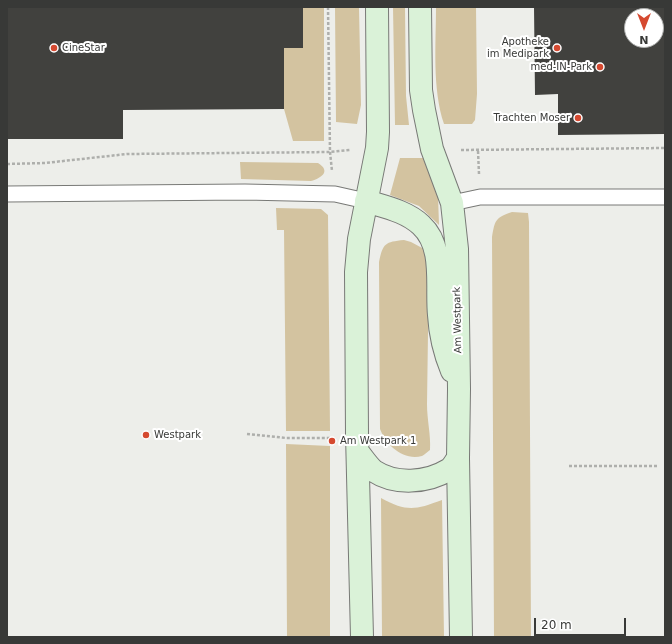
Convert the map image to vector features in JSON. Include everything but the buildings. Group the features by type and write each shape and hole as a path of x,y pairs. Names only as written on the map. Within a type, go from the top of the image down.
{"main road":[{"path":"362,637 356,272 359,239 378,132 377,7"},
{"name":"Am Westpark","path":"420,7 421,90 424,110 432,149 452,203 457,248 461,637"},
{"path":"366,201 394,209 408,216 422,225 430,237 436,250 438,263 439,315 442,337 448,362 459,389"},
{"path":"358,452 374,470 386,477 412,481 425,480 450,469 458,458"}],"lane":[{"path":"7,194 245,192 335,194 366,201"},
{"path":"452,203 480,197 665,197"}],"path":[{"path":"7,164 45,163 127,154 330,152 328,7"},
{"path":"478,151 665,148"},
{"path":"247,434 286,438 336,438"},
{"path":"569,466 657,466"}],"shaded area":[{"path":"303,7 324,7 324,141 293,141 284,109 284,48 303,48"},
{"path":"335,7 359,7 361,105 357,124 336,122"},
{"path":"393,7 405,7 406,96 409,125 395,125"},
{"path":"436,7 476,7 477,94 475,120 472,124 444,124 440,110 436,81"},
{"path":"400,158 423,158 438,196 439,225 419,206 390,195"},
{"path":"240,162 318,163 324,169 324,174 311,181 241,179"},
{"path":"276,208 321,209 328,215 330,431 286,431 284,230 277,230"},
{"path":"512,212 528,213 529,222 531,637 494,637 492,237 497,220"},
{"path":"404,240 424,249 429,262 427,404 430,450 422,456 415,457 402,454 391,446 386,441 380,429 379,262 382,251 386,245"},
{"path":"286,444 330,446 330,637 287,637"},
{"path":"381,498 398,506 411,508 425,506 442,500 444,637 382,637"}],"place":[{"name":"CineStar","path":"54,48"},
{"name":"Apotheke im Medipark","path":"557,48"},
{"name":"med-IN-Park","path":"600,67"},
{"name":"Trachten Moser","path":"578,118"},
{"name":"Westpark","path":"146,435"},
{"name":"Am Westpark 1","path":"332,441"}]}
